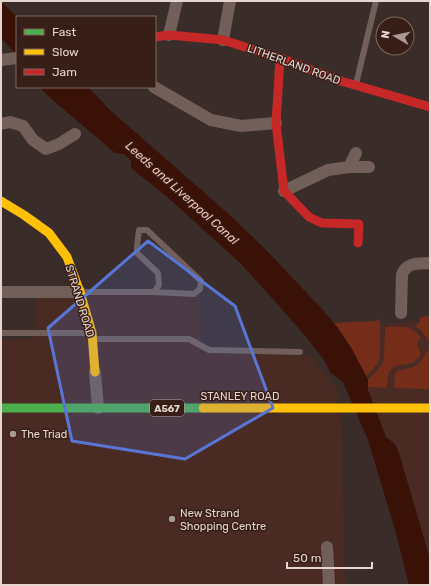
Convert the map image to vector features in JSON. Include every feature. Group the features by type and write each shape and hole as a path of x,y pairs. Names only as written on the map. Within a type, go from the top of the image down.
{"street":[{"path":"169,35 178,1"},
{"path":"223,40 230,1"},
{"name":"LITHERLAND ROAD","path":"156,37 169,35 223,40 280,58 356,86 430,107"},
{"path":"1,60 16,58"},
{"path":"280,58 276,123 284,191 309,217 322,223 359,224 358,243"},
{"path":"156,88 211,120 241,126 276,123"},
{"path":"1,124 10,122 23,126 33,140 46,149 59,144 75,134"},
{"path":"349,166 356,153"},
{"path":"284,191 328,170 349,166 369,167"},
{"name":"STRAND ROAD","path":"1,201 49,233 67,257 80,292 92,336 98,408"},
{"path":"401,313 403,270 408,266 430,263"},
{"path":"1,292 80,292"},
{"name":"STANLEY ROAD","path":"1,408 430,408"},
{"path":"327,547 330,585"}],"lane":[{"path":"356,86 376,1"},
{"path":"80,292 154,292 194,294 200,289 202,281 147,230 139,230 137,253 158,273 159,285 154,292"},
{"path":"1,333 189,339 209,350 300,352"}],"highlighted area":[{"path":"148,241 235,306 273,408 185,459 72,441 48,328"}],"shaded area":[{"path":"35,292 200,294 201,353 311,356 337,390 342,426 343,537 346,585 1,585 1,339 34,339"},
{"path":"430,316 430,343 421,330 415,326 420,322 420,317"},
{"path":"380,318 380,356 376,365 366,376 352,349 333,323 377,321"},
{"path":"430,320 430,559 395,444 386,437 368,390 338,328"},
{"path":"386,327 406,327 418,334 421,339 418,341 417,346 421,354 417,359 409,364 392,368 388,375 387,388 368,387 368,380 381,366 384,360"},
{"path":"429,350 430,389 394,388 395,373 417,365 421,362"}],"water":[{"path":"1,2 17,16 16,54 3,40 1,40"},
{"name":"Leeds and Liverpool Canal","path":"41,88 89,88 109,109 231,216 268,252 338,328 352,349 368,380 368,390 386,437 395,444 399,453 430,559 430,585 409,585 396,533 368,440 343,382 330,372 324,360 307,338 240,263 173,202 131,168 131,161 124,154 115,153 47,95"}],"traffic: fast":[{"path":"1,408 203,408"}],"traffic: slow":[{"path":"1,201 49,233 67,257 80,292 92,333 95,372"},
{"path":"203,408 430,408"}],"traffic: jam":[{"path":"156,37 169,35 223,40 280,58 341,81 430,107"},
{"path":"280,58 276,123 284,191 309,217 322,223 359,224 358,243"}],"place":[{"name":"The Triad","path":"13,434"},
{"name":"New Strand Shopping Centre","path":"172,519"}]}
